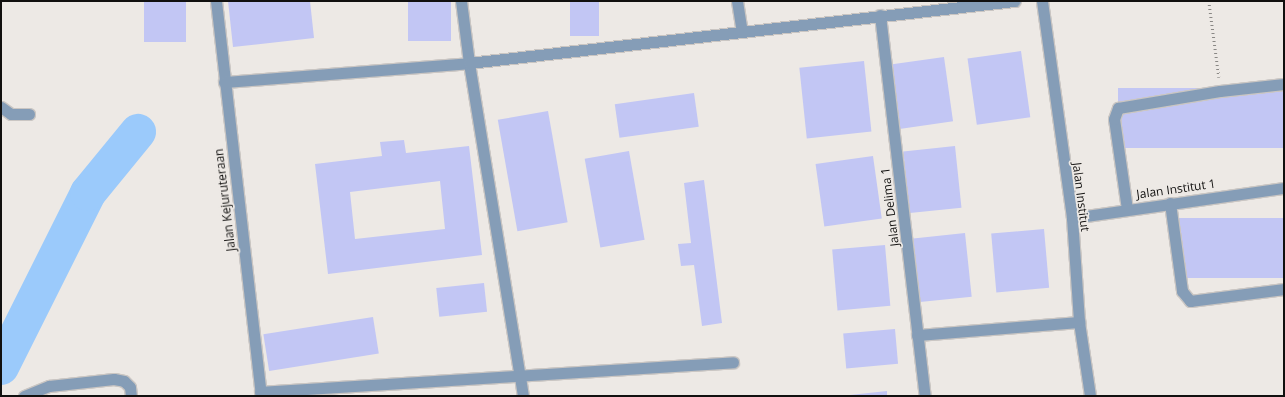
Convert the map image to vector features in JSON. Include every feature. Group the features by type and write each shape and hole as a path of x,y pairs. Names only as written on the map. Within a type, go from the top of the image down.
{"street":[{"name":"Jalan Kejuruteraan","path":"216,1 260,394"},
{"path":"461,1 469,63 523,396"},
{"path":"737,1 742,31"},
{"path":"224,82 469,63 880,15 1014,1"},
{"name":"Jalan Institut","path":"1042,1 1072,218 1079,322 1090,396"},
{"name":"Jalan Delima 1","path":"880,15 925,396"},
{"path":"1127,209 1114,119 1118,108 1220,91 1284,84"},
{"path":"1,107 11,114 29,114"},
{"name":"Jalan Institut 1","path":"1072,218 1127,209 1284,188"},
{"path":"1170,203 1182,291 1190,301 1284,289"},
{"path":"918,336 1079,322"},
{"path":"260,394 733,362"},
{"path":"24,396 49,386 114,379 127,384 131,396"}],"path":[{"path":"1209,1 1220,91"}],"building":[{"path":"144,1 186,1 186,42 144,42"},
{"path":"228,1 310,1 314,38 233,47"},
{"path":"408,1 451,1 451,41 408,41"},
{"path":"570,1 599,1 599,36 570,36"},
{"path":"1021,51 1030,117 977,125 968,59"},
{"path":"944,57 953,121 900,129 891,65"},
{"path":"864,61 871,132 807,138 799,68"},
{"path":"1118,88 1284,88 1284,148 1118,148"},
{"path":"694,93 699,127 620,138 615,104"},
{"path":"548,111 568,222 517,231 498,120"},
{"path":"404,140 406,153 469,146 482,255 328,274 315,164 382,156 380,142","holes":["440,181 445,229 355,239 350,192"]},
{"path":"955,146 961,208 910,213 903,151"},
{"path":"629,151 645,240 600,247 585,159"},
{"path":"873,156 882,218 824,226 816,164"},
{"path":"704,180 722,323 702,326 694,265 681,266 678,244 691,243 684,183"},
{"path":"1176,218 1284,218 1284,278 1176,278"},
{"path":"1044,229 1049,288 996,292 991,234"},
{"path":"965,233 972,297 920,302 913,238"},
{"path":"885,245 890,306 838,310 832,250"},
{"path":"484,283 487,312 439,317 436,288"},
{"path":"373,317 379,354 269,371 263,334"},
{"path":"895,329 898,364 846,368 843,334"},
{"path":"887,391 887,396 850,396 850,395"}],"waterway":[{"path":"1,367 88,193 138,132"}]}
